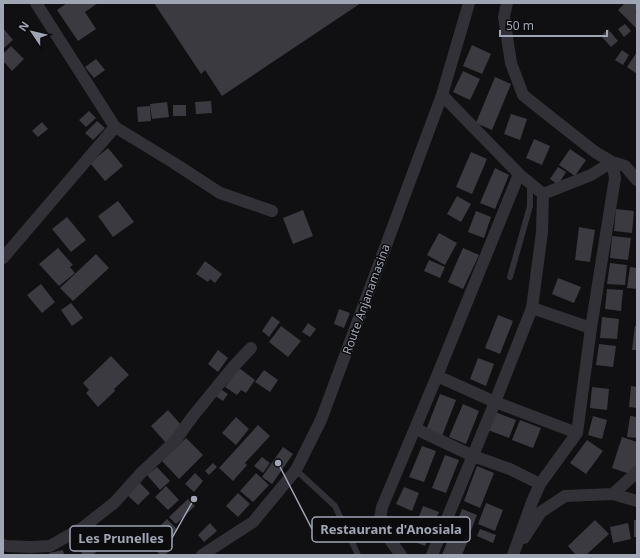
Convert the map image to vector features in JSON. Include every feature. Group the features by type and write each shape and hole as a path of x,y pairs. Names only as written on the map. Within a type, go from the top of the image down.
{"street":[{"path":"36,3 115,127 220,193 272,211"},
{"name":"Route Anjanamasina","path":"202,555 254,522 296,470 321,420 442,95 469,3"},
{"path":"507,3 504,17 511,62 523,94 543,112 595,152 612,162 625,166 637,180"},
{"path":"442,95 519,174 543,194"},
{"path":"3,258 115,127"},
{"path":"543,194 591,175 612,162"},
{"path":"513,555 540,484 577,433 591,328 615,178 612,162"},
{"path":"401,555 379,525 382,507 416,428 519,174"},
{"path":"432,555 496,402 532,308 542,232 543,194"},
{"path":"532,308 591,328"},
{"path":"3,545 30,547 50,546 82,528 114,503 142,472 175,441 228,373 251,348"},
{"path":"437,376 496,402 577,433"},
{"path":"416,428 473,456 510,469 540,484"},
{"path":"613,494 637,472"},
{"path":"513,555 541,512 565,496 613,494 637,501"}],"lane":[{"path":"510,277 530,206 531,185 519,174"},
{"path":"296,470 335,506 358,555"}],"building":[{"path":"67,3 98,3 85,12 96,29 78,41 57,10"},
{"path":"154,3 361,3 222,96 205,70 201,74"},
{"path":"625,3 637,3 637,11 635,12 637,14 637,29 618,10"},
{"path":"625,24 631,31 624,37 618,29"},
{"path":"3,28 13,40 3,49"},
{"path":"608,29 618,41 611,47 601,36"},
{"path":"472,45 491,54 482,74 463,66"},
{"path":"11,46 24,59 12,71 3,61 3,54"},
{"path":"622,50 629,55 623,65 615,60"},
{"path":"637,52 637,74 627,67"},
{"path":"96,59 105,70 94,78 85,67"},
{"path":"463,71 480,79 470,100 453,92"},
{"path":"495,77 511,84 492,130 476,123"},
{"path":"211,101 212,113 196,114 195,102"},
{"path":"167,102 169,117 152,119 150,104"},
{"path":"173,105 186,105 186,116 173,116"},
{"path":"150,106 151,121 138,122 137,107"},
{"path":"89,111 96,118 86,127 79,120"},
{"path":"511,114 527,119 520,140 504,134"},
{"path":"97,121 105,128 93,140 85,133"},
{"path":"42,122 48,129 38,137 32,131"},
{"path":"534,139 550,146 542,165 526,158"},
{"path":"108,148 123,166 105,181 90,163"},
{"path":"570,149 586,160 575,176 559,165"},
{"path":"471,152 487,159 472,194 456,187"},
{"path":"558,167 566,172 558,185 550,179"},
{"path":"495,168 509,175 495,209 480,203"},
{"path":"457,196 471,204 461,222 447,214"},
{"path":"118,201 134,222 113,237 98,216"},
{"path":"616,209 634,211 632,233 614,231"},
{"path":"303,210 313,236 293,244 283,218"},
{"path":"476,211 491,217 484,238 468,232"},
{"path":"67,217 86,240 71,252 52,229"},
{"path":"579,227 595,230 590,262 575,260"},
{"path":"439,233 457,243 445,265 427,255"},
{"path":"612,236 631,238 628,260 610,258"},
{"path":"58,248 73,265 70,267 75,273 59,286 39,264"},
{"path":"463,248 479,255 463,289 448,282"},
{"path":"96,254 109,268 73,301 60,288"},
{"path":"429,260 445,267 440,278 424,271"},
{"path":"205,261 222,274 215,283 210,279 208,282 196,274"},
{"path":"610,263 627,265 625,285 607,284"},
{"path":"630,267 637,268 637,289 627,288"},
{"path":"558,278 581,287 574,303 552,294"},
{"path":"41,284 55,302 42,313 27,295"},
{"path":"607,289 623,290 621,311 605,309"},
{"path":"71,303 83,318 72,326 61,310"},
{"path":"339,309 350,313 344,328 334,324"},
{"path":"498,315 513,321 500,354 485,348"},
{"path":"272,316 280,322 269,337 262,331"},
{"path":"602,317 619,319 617,339 600,338"},
{"path":"308,323 316,329 310,337 302,332"},
{"path":"281,326 301,341 288,357 269,342"},
{"path":"635,326 637,326 637,350 632,350"},
{"path":"599,344 616,346 613,367 596,365"},
{"path":"218,350 228,358 218,372 208,364"},
{"path":"111,356 129,375 98,407 86,393 89,390 83,383"},
{"path":"478,358 494,364 486,386 470,379"},
{"path":"239,368 255,380 246,393 241,390 237,395 225,387"},
{"path":"264,370 278,380 270,392 255,382"},
{"path":"631,386 637,387 637,408 629,407"},
{"path":"592,387 609,389 607,410 590,408"},
{"path":"219,388 228,394 223,401 214,395"},
{"path":"440,394 456,400 442,436 426,430"},
{"path":"463,404 479,411 466,444 449,437"},
{"path":"168,410 183,427 166,443 151,426"},
{"path":"495,412 516,420 509,438 488,430"},
{"path":"593,416 607,420 602,439 588,435"},
{"path":"630,416 637,417 637,438 627,437"},
{"path":"236,417 249,429 236,445 222,433"},
{"path":"520,420 541,428 533,448 512,440"},
{"path":"258,425 270,436 245,463 247,465 233,481 219,468"},
{"path":"622,437 637,442 637,462 633,475 612,468"},
{"path":"186,438 203,455 179,479 162,461"},
{"path":"587,440 603,451 586,474 570,463"},
{"path":"422,446 436,451 424,482 409,477"},
{"path":"283,447 293,454 272,484 262,477"},
{"path":"445,455 459,460 446,493 432,488"},
{"path":"262,457 270,463 263,473 254,466"},
{"path":"213,463 217,467 209,475 205,471"},
{"path":"477,466 494,473 480,508 464,501"},
{"path":"157,467 170,481 160,490 147,475"},
{"path":"195,473 203,481 194,492 185,484"},
{"path":"256,473 269,485 253,502 240,491"},
{"path":"138,481 150,493 138,505 126,494"},
{"path":"166,486 179,500 168,510 155,497"},
{"path":"404,487 419,493 412,511 396,504"},
{"path":"238,493 250,504 238,517 226,506"},
{"path":"188,499 195,506 176,524 169,517"},
{"path":"486,503 503,510 495,531 478,524"},
{"path":"423,506 439,512 425,546 410,540"},
{"path":"462,509 477,515 469,536 454,530"},
{"path":"167,519 178,530 168,540 156,530"},
{"path":"595,520 609,534 586,555 576,555 568,546"},
{"path":"634,520 637,520 637,537 634,537"},
{"path":"210,523 217,531 204,542 198,535"},
{"path":"628,523 631,539 613,543 610,527"},
{"path":"100,526 111,542 92,555 83,555 75,544"},
{"path":"480,529 496,535 493,543 477,536"},
{"path":"158,535 170,550 165,555 160,555 149,542"},
{"path":"449,537 467,543 462,555 442,555"},
{"path":"63,550 64,555 49,555 49,553"}],"place":[{"name":"Restaurant d'Anosiala","path":"278,463"},
{"name":"Les Prunelles","path":"194,499"}]}
